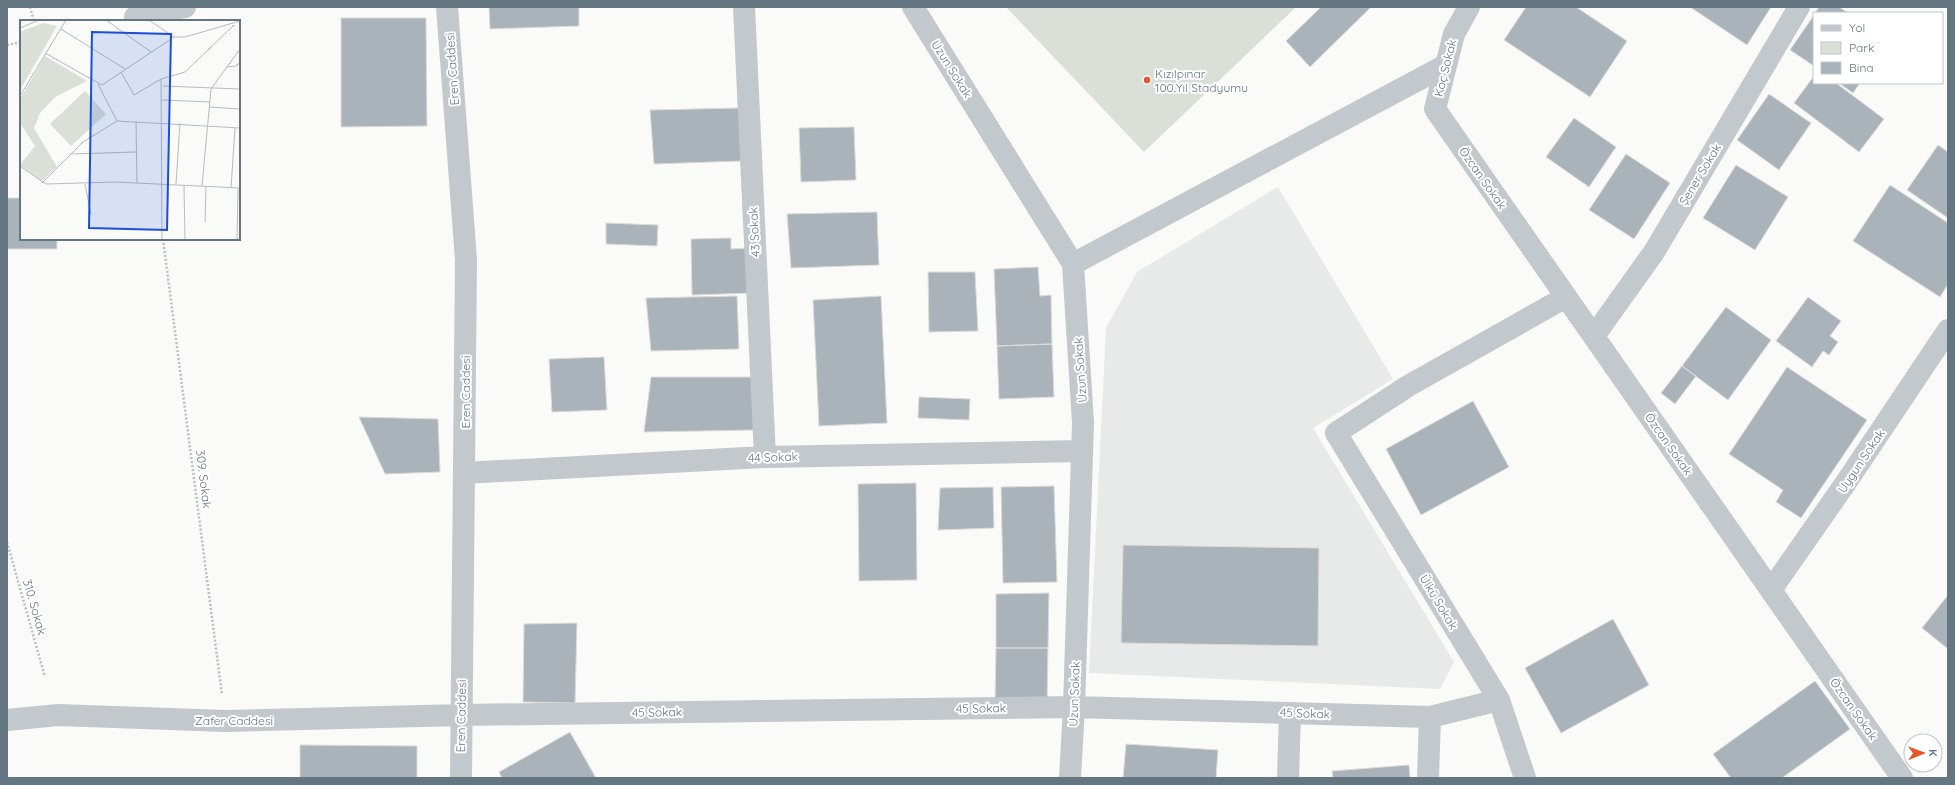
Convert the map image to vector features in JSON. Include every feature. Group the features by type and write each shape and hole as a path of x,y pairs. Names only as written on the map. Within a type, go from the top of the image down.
{"street":[{"path":"135,18 185,7"},
{"name":"Eren Caddesi","path":"447,7 466,260 461,778"},
{"name":"43 Sokak","path":"744,7 765,457"},
{"name":"Uzun Sokak","path":"913,7 1073,264 1083,423 1074,707 1070,778"},
{"name":"Koç Sokak","path":"1435,109 1454,34 1469,7"},
{"name":"Şener Sokak","path":"1594,336 1654,252 1799,7"},
{"path":"1073,264 1446,65"},
{"name":"Özcan Sokak","path":"1435,109 1902,778"},
{"name":"Ülkü Sokak","path":"1525,778 1499,700 1336,433 1408,386 1566,297"},
{"name":"Uygun Sokak","path":"1771,590 1847,481 1948,330"},
{"name":"44 Sokak","path":"464,473 765,457 1082,451"},
{"name":"45 Sokak","path":"461,715 1074,707 1430,717 1499,700"},
{"path":"1288,778 1290,713"},
{"name":"Zafer Caddesi","path":"7,720 58,715 226,721 461,715"},
{"path":"1428,778 1430,717"}],"path":[{"path":"30,7 34,20"},
{"path":"7,45 20,42"},
{"name":"309. Sokak","path":"164,240 226,721"},
{"name":"310. Sokak","path":"7,542 45,677"}],"shaded area":[{"path":"1278,187 1393,379 1313,428 1454,662 1440,689 1089,673 1106,328 1137,272"}],"green space":[{"name":"Kızılpınar 100.Yıl Stadyumu","path":"1006,7 1296,7 1144,152"}],"building":[{"path":"489,7 579,7 579,26 490,29"},
{"path":"1321,7 1371,7 1310,67 1286,41"},
{"path":"1526,7 1576,7 1627,41 1590,97 1504,40"},
{"path":"1690,7 1771,7 1747,45"},
{"path":"1819,7 1839,7 1846,12 1816,12"},
{"path":"1813,16 1813,65 1790,50"},
{"path":"341,18 426,18 427,126 341,127"},
{"path":"1813,77 1813,84 1837,84 1884,119 1859,152 1794,103"},
{"path":"1840,84 1859,84 1853,93"},
{"path":"1769,94 1811,123 1779,170 1737,140"},
{"path":"740,108 742,161 654,164 650,110"},
{"path":"1574,118 1616,147 1589,187 1546,157"},
{"path":"854,127 856,180 801,182 799,128"},
{"path":"1938,145 1948,152 1948,218 1907,190"},
{"path":"1626,154 1670,183 1634,239 1589,210"},
{"path":"1736,165 1788,197 1755,250 1703,218"},
{"path":"1890,185 1948,223 1948,284 1940,297 1853,241"},
{"path":"7,198 20,198 20,240 57,240 57,249 7,249"},
{"path":"877,212 879,265 791,268 787,214"},
{"path":"606,223 658,225 657,246 606,244"},
{"path":"731,238 731,249 751,248 752,293 692,295 691,239"},
{"path":"1038,267 1040,296 1051,295 1052,344 997,346 994,269"},
{"path":"928,272 975,272 978,331 929,332"},
{"path":"737,296 739,349 651,351 646,298"},
{"path":"881,296 887,423 819,426 813,300"},
{"path":"1808,297 1841,321 1830,336 1838,342 1829,355 1823,351 1812,367 1776,341"},
{"path":"1726,307 1771,340 1728,400 1682,366"},
{"path":"1052,344 1054,397 999,399 997,346"},
{"path":"604,357 607,410 552,412 549,359"},
{"path":"1682,366 1696,376 1675,404 1661,393"},
{"path":"1787,367 1867,420 1801,518 1776,502 1783,490 1729,454"},
{"path":"651,377 754,377 756,430 644,432"},
{"path":"919,397 970,399 969,420 918,418"},
{"path":"1473,401 1509,467 1421,515 1386,449"},
{"path":"359,417 438,419 440,472 385,474"},
{"path":"916,483 917,580 859,581 858,484"},
{"path":"1054,486 1057,582 1003,583 1001,487"},
{"path":"993,487 994,528 938,530 940,488"},
{"path":"1123,545 1319,548 1318,646 1121,643"},
{"path":"1049,593 1048,648 996,648 996,594"},
{"path":"1948,595 1948,649 1922,628"},
{"path":"1613,619 1649,685 1561,733 1525,668"},
{"path":"577,623 575,703 523,702 524,624"},
{"path":"996,648 1048,648 1047,704 995,705"},
{"path":"1815,681 1850,729 1782,778 1731,778 1713,754"},
{"path":"570,732 596,778 502,778 499,772"},
{"path":"1126,744 1218,750 1216,778 1123,778"},
{"path":"300,745 417,746 417,778 300,778"},
{"path":"1409,765 1410,778 1333,778 1332,771"}],"place":[{"name":"Kızılpınar 100.Yıl Stadyumu","path":"1147,80"}]}
